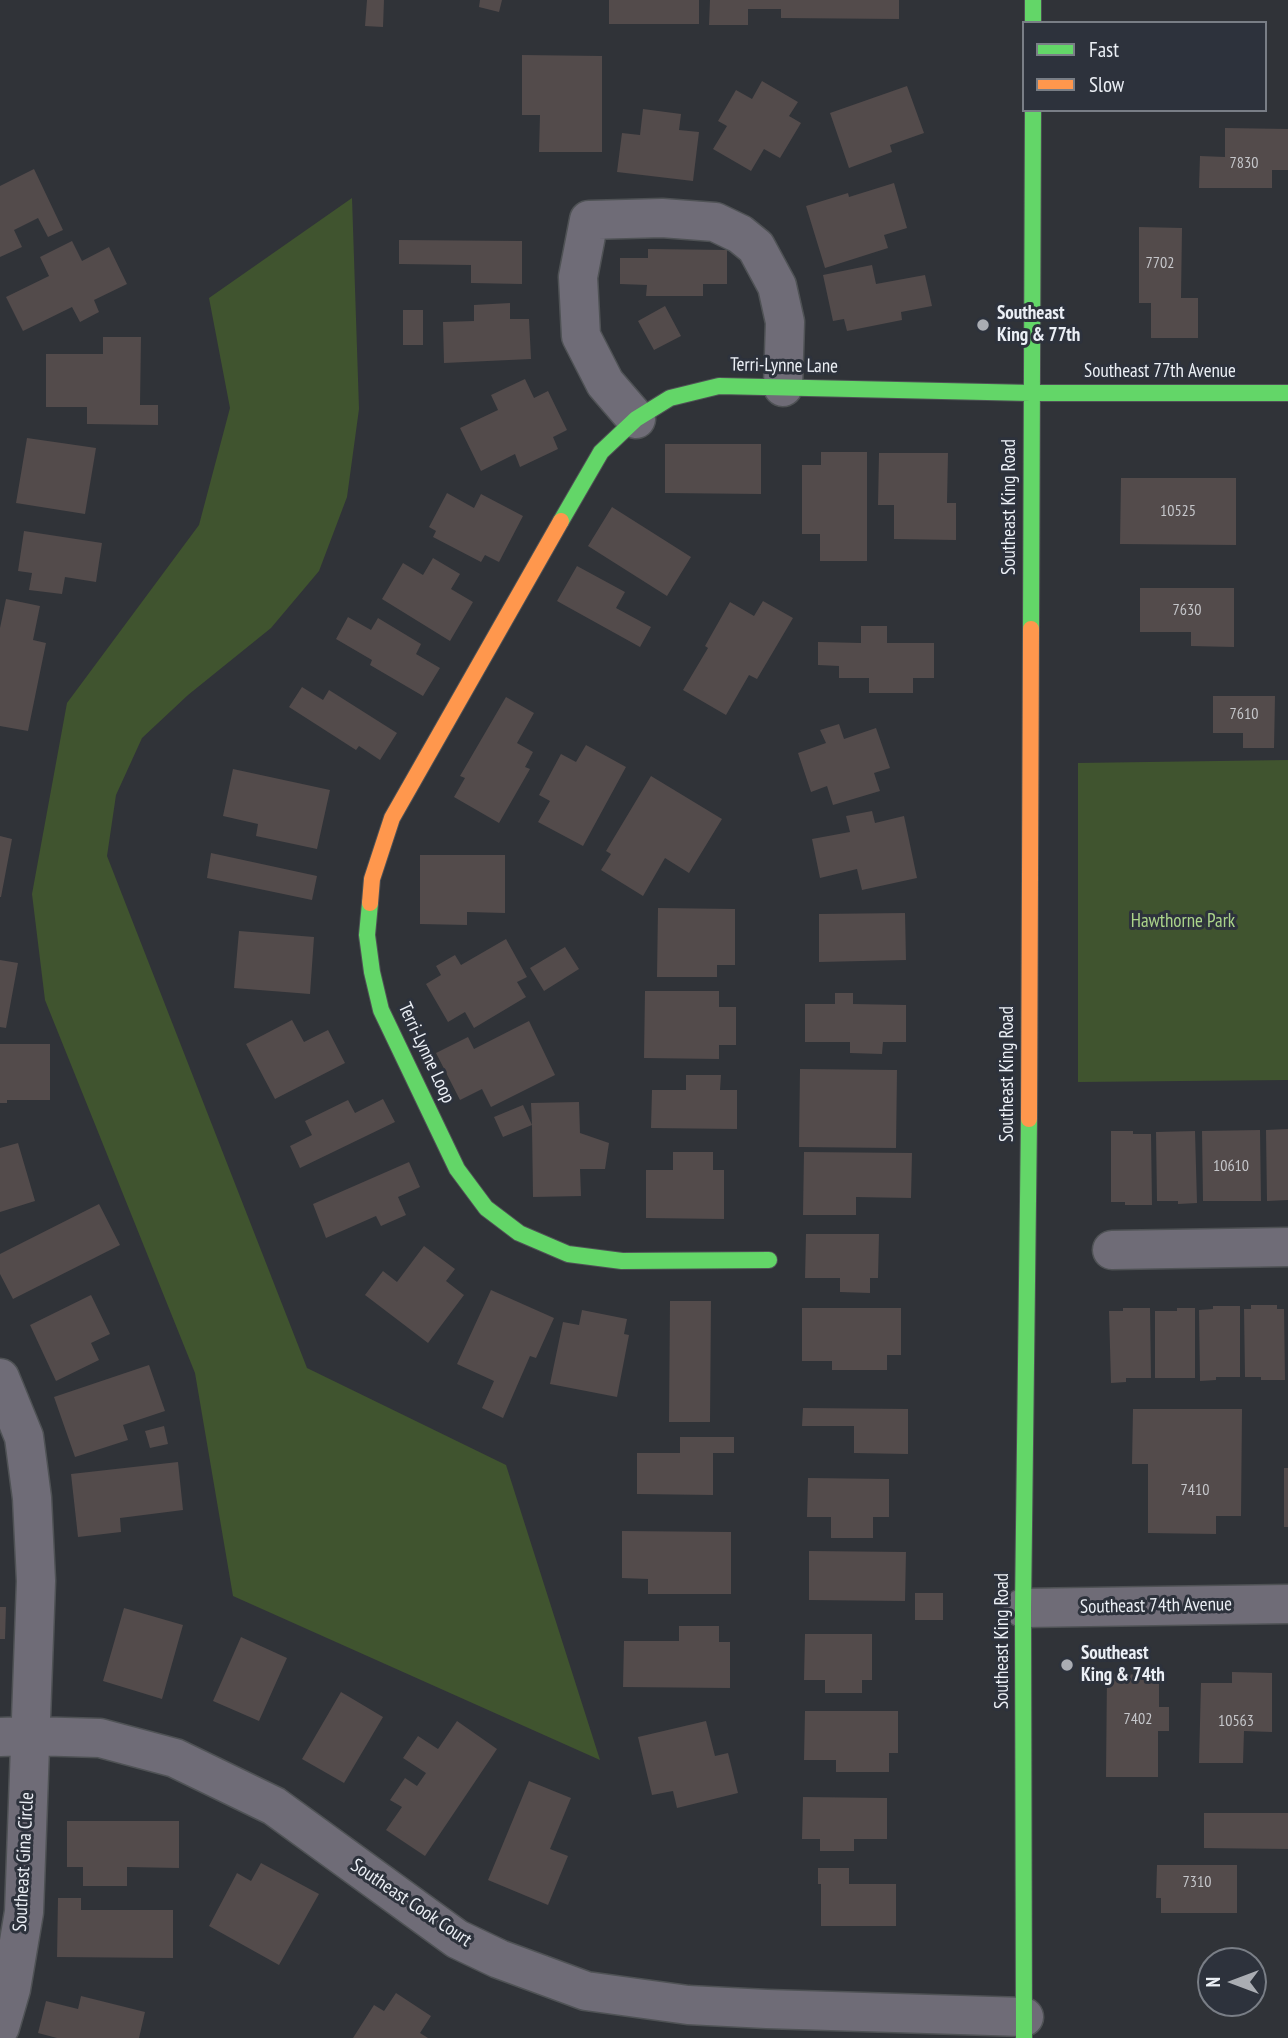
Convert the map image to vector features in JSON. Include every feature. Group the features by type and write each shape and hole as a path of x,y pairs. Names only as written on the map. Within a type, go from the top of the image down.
{"main road":[{"path":"1033,0 1033,21"},
{"name":"Southeast King Road","path":"1024,2028 1023,1608 1030,1025 1033,112"},
{"name":"Terri-Lynne Lane","path":"494,636 601,452 636,419 670,398 719,386 1031,393"},
{"name":"Southeast 77th Avenue","path":"1031,393 1288,393"},
{"name":"Terri-Lynne Loop","path":"494,636 392,818 372,879 367,935 381,1010 457,1169 486,1208 519,1233 568,1254 622,1261 769,1260"}],"street":[{"path":"636,419 605,383 581,336 578,277 589,220 662,218 715,222 740,234 756,247 777,286 785,322 783,387"},
{"path":"1112,1250 1288,1247"},
{"path":"2,1386 24,1437 32,1498 36,1581 15,1736"},
{"name":"Southeast 74th Avenue","path":"1023,1608 1288,1604"},
{"name":"Southeast Gina Circle","path":"0,2027 11,1989 24,1912 15,1736"},
{"name":"Southeast Cook Court","path":"15,1736 100,1738 175,1758 274,1806 457,1939 499,1959 586,1991 688,2005 1024,2028"}],"green space":[{"path":"352,198 359,409 347,497 319,571 271,628 188,695 142,738 116,795 107,856 307,1368 506,1465 600,1760 233,1596 195,1373 45,1000 32,894 67,703 199,525 230,408 209,298"},
{"name":"Hawthorne Park","path":"1288,760 1288,1080 1078,1082 1078,763"}],"building":[{"path":"367,0 384,0 383,27 365,26"},
{"path":"480,0 502,0 499,12 479,7"},
{"path":"609,0 699,0 699,24 609,24"},
{"path":"710,0 899,0 899,19 781,18 781,9 748,9 748,25 709,25"},
{"path":"522,55 602,56 602,152 539,152 540,115 522,115"},
{"path":"762,81 798,102 789,116 801,123 780,158 764,149 751,171 713,149 727,126 718,121 736,90 752,99"},
{"path":"907,86 924,133 890,145 892,152 849,168 830,113"},
{"path":"643,109 681,114 679,130 699,132 693,181 617,172 622,133 640,135"},
{"path":"1225,128 1288,129 1288,170 1272,170 1272,188 1199,188 1200,156 1225,157"},
{"path":"34,169 63,230 48,237 38,218 14,230 22,247 0,257 0,186"},
{"path":"894,183 907,228 884,235 888,248 825,268 806,206 848,193 849,197"},
{"path":"1139,227 1182,228 1181,298 1198,298 1198,338 1151,338 1151,303 1139,303"},
{"path":"399,240 522,241 522,284 471,283 471,265 399,264"},
{"path":"72,241 82,261 109,247 127,284 94,300 99,312 80,322 72,307 23,331 6,297 49,276 40,257"},
{"path":"648,249 727,250 727,284 703,284 703,296 646,296 647,285 620,284 620,258 648,258"},
{"path":"872,265 876,284 925,275 932,306 901,312 902,320 847,331 844,319 833,321 823,275"},
{"path":"510,303 510,319 529,319 531,359 444,363 443,322 474,321 474,305"},
{"path":"665,306 681,336 654,350 638,321"},
{"path":"403,310 423,310 423,345 403,345"},
{"path":"103,337 141,337 140,405 158,405 158,425 87,424 87,407 46,407 46,354 103,354"},
{"path":"525,379 534,398 548,391 567,430 553,437 558,449 520,467 515,454 481,471 460,428 498,410 491,395"},
{"path":"27,438 96,448 85,514 16,503"},
{"path":"665,444 761,444 761,494 665,493"},
{"path":"821,452 867,452 867,561 820,561 820,534 802,534 802,465 821,465"},
{"path":"879,453 948,453 947,503 956,503 956,540 894,539 894,505 878,505"},
{"path":"1121,478 1236,478 1236,545 1120,544"},
{"path":"447,493 474,508 481,494 523,516 499,562 485,555 481,562 433,537 436,531 429,527"},
{"path":"612,507 691,557 667,596 588,546"},
{"path":"24,531 102,543 96,582 65,577 62,594 29,590 32,573 18,571"},
{"path":"433,558 460,574 451,589 473,602 450,641 382,599 403,563 423,575"},
{"path":"577,566 625,592 616,608 651,627 640,647 557,601"},
{"path":"1140,588 1234,588 1234,647 1191,646 1191,632 1140,632"},
{"path":"6,599 40,606 33,640 46,643 28,731 0,726 0,628"},
{"path":"763,601 793,618 757,679 749,675 726,715 683,690 708,648 705,646 730,602 754,616"},
{"path":"348,617 371,630 378,618 421,644 416,654 440,668 423,696 370,665 372,660 336,639"},
{"path":"861,626 887,626 887,643 934,643 934,678 913,678 913,693 869,693 869,678 839,678 839,666 818,665 818,642 861,643"},
{"path":"302,687 323,700 329,690 397,733 380,760 359,746 356,750 289,707"},
{"path":"1213,696 1275,696 1274,748 1243,748 1243,733 1213,733"},
{"path":"506,697 534,713 517,743 533,752 525,767 530,769 499,823 454,797 465,778 460,776"},
{"path":"839,724 844,739 876,728 890,768 874,773 880,791 833,805 827,786 811,792 798,753 826,743 820,730"},
{"path":"586,745 626,767 583,846 538,822 550,801 539,795 561,754 576,762"},
{"path":"233,769 330,790 317,849 256,836 258,824 223,816"},
{"path":"651,776 722,819 689,873 665,858 643,896 601,870 611,854 606,851"},
{"path":"872,811 875,823 904,816 917,878 862,890 857,869 820,878 812,839 850,832 846,816"},
{"path":"0,836 12,839 1,897 0,897"},
{"path":"211,853 317,876 312,900 207,878"},
{"path":"420,855 505,855 505,913 467,912 467,925 420,924"},
{"path":"658,908 735,909 735,965 717,965 717,977 657,977"},
{"path":"905,913 906,960 819,962 819,914"},
{"path":"239,931 314,937 310,994 234,988"},
{"path":"506,939 527,977 517,982 526,997 474,1028 465,1012 448,1022 426,984 441,975 436,966 455,955 461,965"},
{"path":"565,947 579,969 544,991 530,968"},
{"path":"0,960 18,963 6,1028 0,1027"},
{"path":"645,991 719,991 719,1007 736,1007 736,1045 719,1045 719,1059 644,1058"},
{"path":"835,993 853,993 853,1004 906,1005 906,1042 883,1042 882,1054 850,1053 850,1042 805,1042 805,1004 835,1004"},
{"path":"292,1020 304,1042 328,1030 345,1063 275,1099 246,1044"},
{"path":"529,1021 555,1075 491,1107 482,1089 460,1100 436,1053 468,1037 474,1049"},
{"path":"0,1044 50,1044 50,1100 7,1100 7,1103 0,1103"},
{"path":"800,1069 897,1070 896,1148 799,1147"},
{"path":"686,1075 721,1075 720,1090 737,1090 737,1129 651,1128 652,1090 686,1090"},
{"path":"383,1099 395,1122 300,1168 290,1146 312,1135 305,1121 348,1100 355,1113"},
{"path":"579,1102 580,1133 609,1143 605,1169 580,1169 581,1196 533,1197 531,1103"},
{"path":"523,1105 532,1125 503,1137 494,1117"},
{"path":"1288,1129 1288,1200 1267,1201 1266,1130"},
{"path":"1260,1130 1261,1201 1203,1201 1202,1131"},
{"path":"1111,1131 1151,1134 1152,1205 1111,1202"},
{"path":"1195,1131 1197,1203 1157,1201 1156,1132"},
{"path":"18,1143 35,1201 0,1212 0,1148"},
{"path":"673,1152 713,1152 713,1170 724,1170 724,1219 646,1218 646,1170 673,1170"},
{"path":"804,1152 912,1153 911,1198 856,1197 856,1215 803,1215"},
{"path":"409,1162 420,1187 398,1197 406,1215 381,1226 376,1216 326,1238 313,1204"},
{"path":"99,1204 120,1245 13,1299 0,1274 0,1254"},
{"path":"806,1234 879,1234 878,1278 870,1278 870,1293 840,1292 840,1278 805,1278"},
{"path":"424,1246 455,1269 446,1281 464,1295 428,1343 365,1295 383,1271 397,1282"},
{"path":"491,1290 554,1318 536,1358 530,1356 503,1418 482,1408 494,1381 457,1364"},
{"path":"91,1295 110,1334 91,1343 99,1360 56,1381 30,1325"},
{"path":"670,1301 711,1301 710,1422 669,1422"},
{"path":"1251,1305 1277,1305 1277,1309 1284,1309 1285,1380 1245,1377 1244,1309 1251,1309"},
{"path":"1213,1306 1240,1306 1240,1377 1216,1377 1216,1380 1200,1381 1199,1310 1213,1309"},
{"path":"802,1308 901,1308 901,1355 887,1355 887,1370 832,1370 832,1361 802,1361"},
{"path":"1123,1308 1150,1308 1151,1378 1126,1378 1126,1382 1111,1383 1109,1311 1123,1311"},
{"path":"1177,1308 1195,1308 1195,1378 1155,1378 1155,1311 1177,1311"},
{"path":"582,1310 627,1319 624,1334 629,1335 617,1397 550,1384 563,1322 579,1325"},
{"path":"149,1365 165,1411 123,1425 128,1440 75,1457 54,1397"},
{"path":"803,1408 908,1409 908,1454 854,1453 854,1426 802,1426"},
{"path":"1133,1409 1242,1409 1241,1516 1216,1516 1216,1534 1148,1533 1148,1464 1132,1464"},
{"path":"164,1426 168,1444 150,1448 145,1431"},
{"path":"680,1437 734,1437 734,1453 713,1453 713,1495 637,1494 637,1453 680,1453"},
{"path":"178,1462 183,1510 120,1518 121,1532 78,1537 71,1474"},
{"path":"1284,1468 1288,1468 1288,1527 1284,1527"},
{"path":"808,1478 889,1479 889,1517 873,1517 873,1538 831,1538 831,1517 807,1517"},
{"path":"622,1531 731,1532 731,1594 648,1594 648,1579 622,1578"},
{"path":"809,1551 906,1552 905,1601 809,1600"},
{"path":"915,1593 943,1593 943,1620 915,1620"},
{"path":"0,1607 6,1607 5,1639 0,1639"},
{"path":"124,1608 183,1625 162,1699 103,1681"},
{"path":"679,1626 719,1626 719,1642 730,1642 730,1688 623,1687 624,1641 679,1641"},
{"path":"805,1634 872,1634 872,1680 862,1680 862,1693 825,1693 825,1680 804,1680"},
{"path":"241,1637 287,1658 259,1721 213,1701"},
{"path":"1232,1672 1272,1673 1272,1732 1244,1731 1243,1763 1199,1763 1201,1683 1232,1683"},
{"path":"1107,1674 1159,1675 1159,1707 1169,1707 1169,1731 1158,1731 1158,1777 1106,1777"},
{"path":"341,1692 383,1717 344,1783 302,1759"},
{"path":"805,1711 898,1711 898,1753 889,1753 889,1772 836,1772 836,1760 804,1760"},
{"path":"457,1721 497,1749 425,1856 386,1830 402,1807 390,1800 405,1778 417,1786 426,1773 403,1758 418,1736 438,1749"},
{"path":"706,1721 715,1756 728,1753 738,1793 677,1808 673,1791 652,1795 638,1737"},
{"path":"529,1781 571,1798 550,1849 568,1856 548,1905 488,1880"},
{"path":"803,1797 887,1798 887,1839 854,1839 854,1851 820,1851 820,1839 802,1839"},
{"path":"1204,1813 1288,1813 1288,1849 1204,1848"},
{"path":"67,1821 179,1821 179,1868 127,1867 127,1886 83,1886 83,1867 67,1867"},
{"path":"261,1863 319,1894 279,1965 209,1926 237,1873 251,1881"},
{"path":"1157,1865 1237,1865 1237,1913 1161,1913 1161,1898 1156,1898"},
{"path":"818,1868 849,1868 849,1884 896,1884 896,1926 821,1926 821,1884 818,1884"},
{"path":"58,1898 81,1898 81,1910 173,1910 173,1958 57,1957"},
{"path":"396,1993 431,2016 420,2033 428,2038 353,2038 374,2005 384,2011"},
{"path":"81,1996 145,2012 139,2038 57,2038 38,2033 46,2001 78,2009"}],"traffic: fast":[{"path":"1033,0 1033,21"},
{"path":"1031,629 1033,112"},
{"path":"561,521 601,452 636,419 670,398 719,386 1031,393 1288,393"},
{"path":"370,903 367,935 381,1010 457,1169 486,1208 519,1233 568,1254 622,1261 769,1260"},
{"path":"1024,2038 1023,1608 1029,1119"}],"traffic: slow":[{"path":"370,903 372,879 392,818 561,521"},
{"path":"1029,1119 1031,629"}],"place":[{"name":"Southeast King & 77th","path":"983,325"},
{"name":"Southeast King & 74th","path":"1067,1665"}]}
